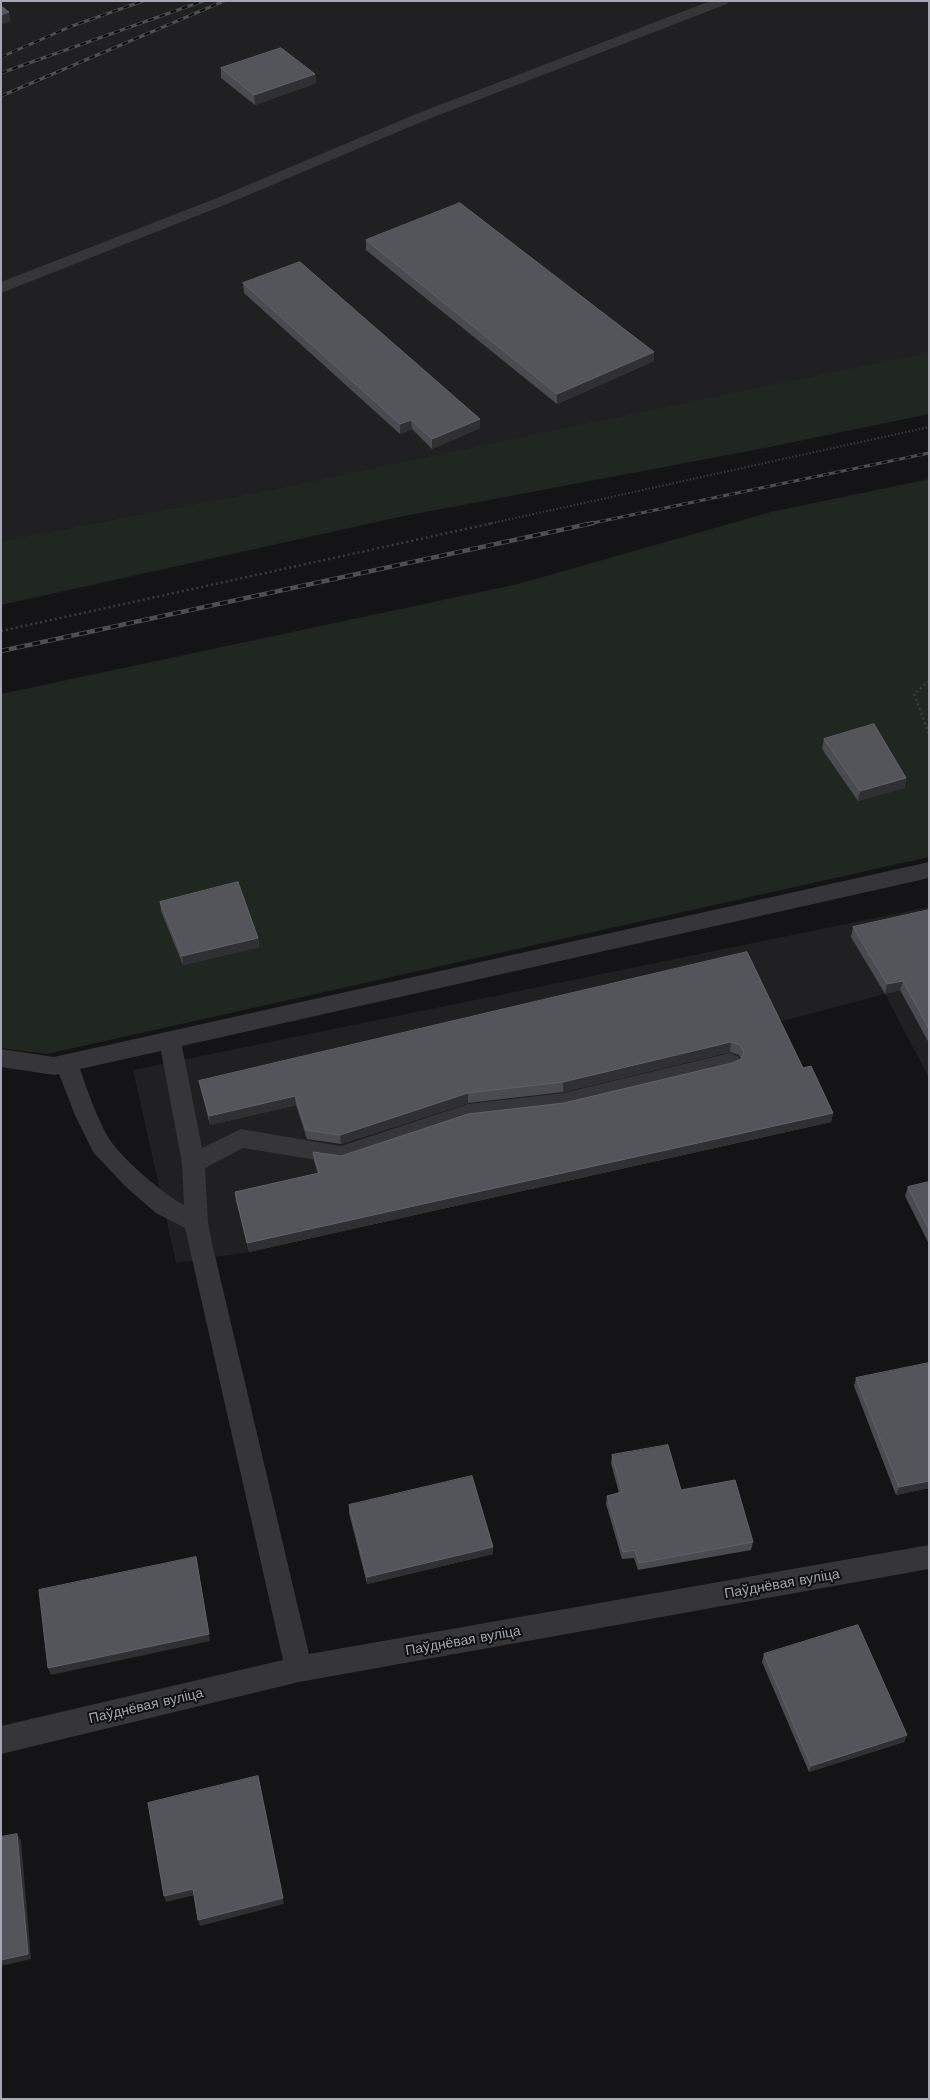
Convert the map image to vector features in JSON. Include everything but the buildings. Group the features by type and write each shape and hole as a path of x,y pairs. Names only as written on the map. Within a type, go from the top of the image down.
{"street":[{"path":"1,288 222,201 421,117 722,1"},
{"path":"1,1058 54,1066 67,1065 170,1040 929,870"},
{"path":"170,1040 193,1163 196,1222 299,1669"},
{"path":"193,1163 241,1138 341,1155 468,1113 563,1102 730,1062"},
{"path":"67,1065 86,1115 101,1145 134,1180 164,1206 196,1222"},
{"name":"Паўднёвая вуліца","path":"1,1740 299,1669 929,1557"}],"path":[{"path":"1,631 929,427"},
{"path":"929,681 914,694 929,734"}],"shaded area":[{"path":"1,1 929,1 929,352 420,461 1,541"},
{"path":"929,352 929,414 765,448 404,516 1,605 1,541 289,486"},
{"path":"929,479 929,857 47,1054 1,1048 1,694 518,584 771,512"},
{"path":"929,907 929,1078 885,994 775,1023 809,1075 831,1122 249,1252 176,1263 133,1070"}],"railway":[{"path":"1,57 72,26 143,1"},
{"path":"1,73 203,1"},
{"path":"1,96 224,1"},
{"path":"588,524 929,453"},
{"path":"1,651 593,523"}]}
